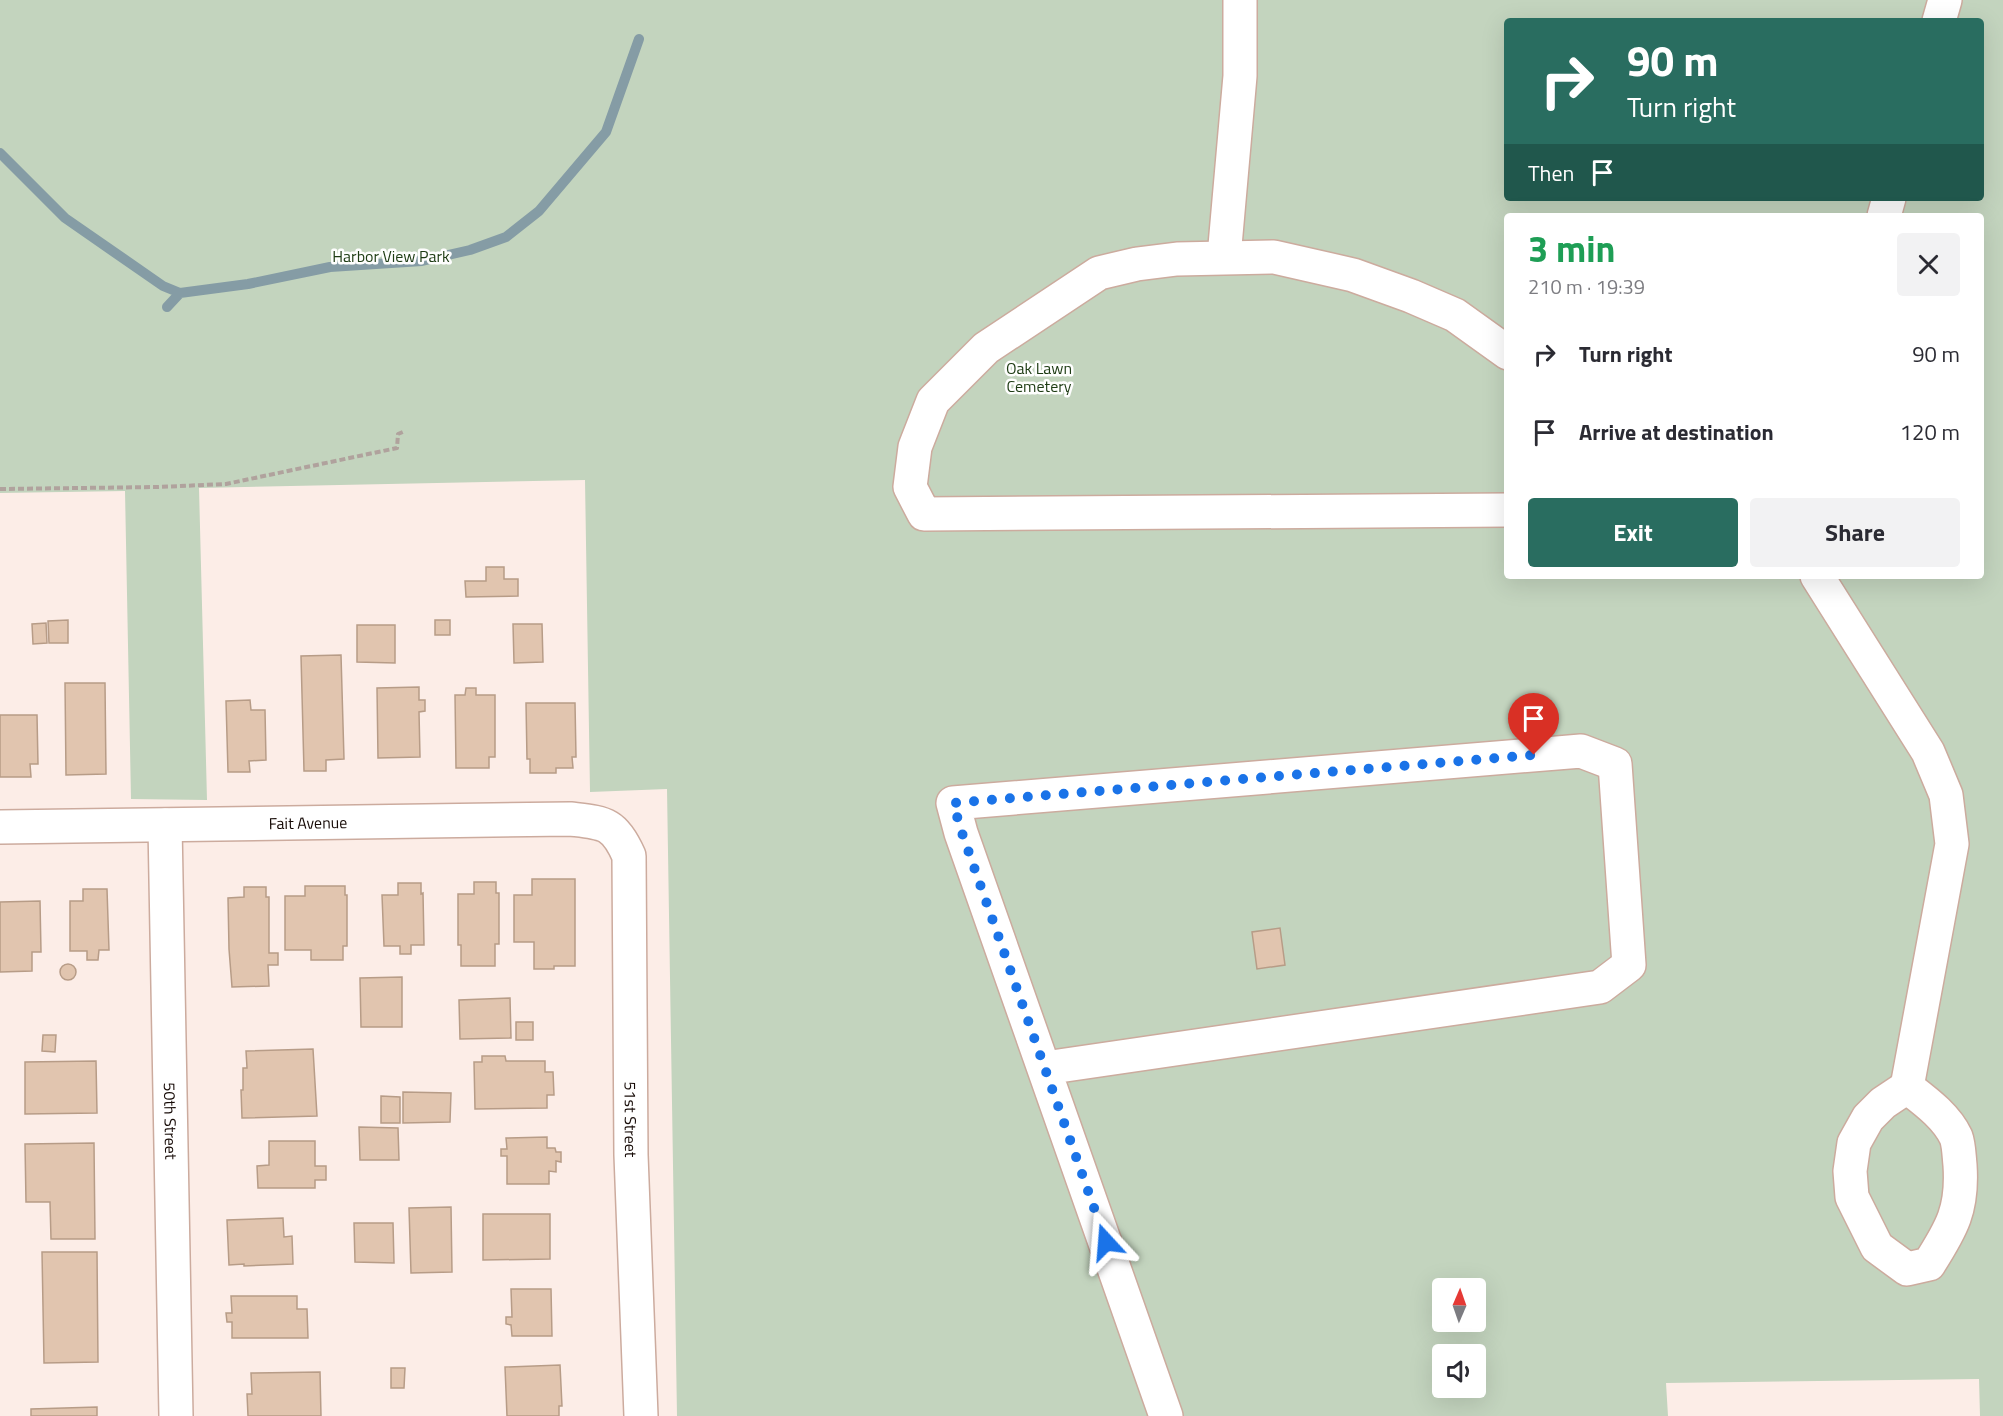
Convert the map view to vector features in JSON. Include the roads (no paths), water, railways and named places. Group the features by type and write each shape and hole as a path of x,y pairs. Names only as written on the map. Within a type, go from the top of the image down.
{"street":[{"path":"1224,257 1240,76 1240,0"},
{"path":"1940,18 1945,0"},
{"path":"1504,350 1455,315 1353,275 1274,257 1224,257 1137,264 1099,273 986,348 933,401 915,447 910,486 924,514 1504,510"},
{"path":"1819,579 1928,752 1946,795 1952,844 1907,1088 1883,1103 1868,1118 1854,1143 1850,1171 1852,1197 1877,1246 1907,1269 1929,1264 1949,1233 1958,1208 1961,1182 1956,1137 1937,1111 1907,1088"},
{"path":"1045,1068 1600,987 1629,965 1615,764 1581,751 953,803 962,833 1166,1416"},
{"name":"Fait Avenue","path":"0,827 570,819 596,822 612,828"},
{"name":"50th Street","path":"165,825 176,1416"},
{"name":"51st Street","path":"612,828 622,841 629,856 631,1155 641,1416"}],"waterway":[{"path":"0,153 65,218 163,286 180,293 248,284 330,267 422,261 470,250 506,237 539,211 606,132 639,39"},
{"path":"167,307 180,293"}],"park label":[{"name":"Harbor View Park","path":"391,256"},
{"name":"Oak Lawn Cemetery","path":"1039,377"}]}
